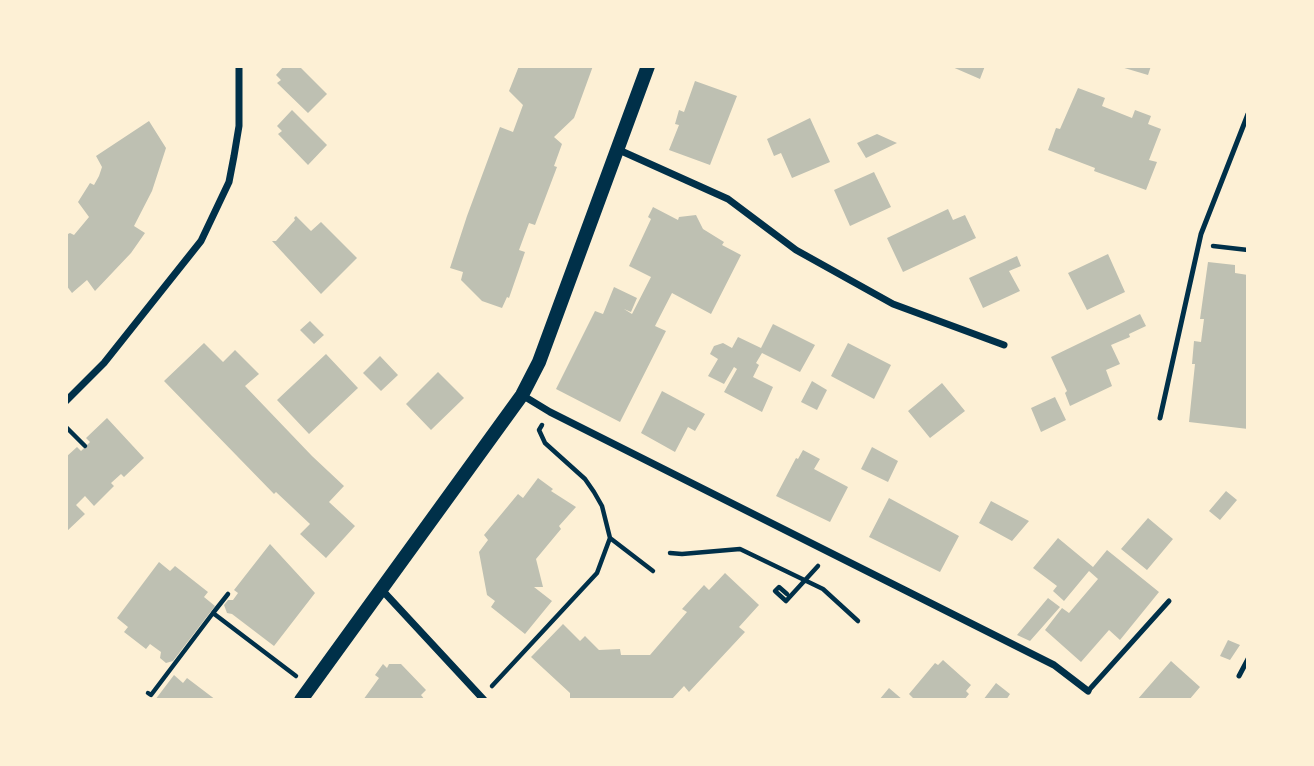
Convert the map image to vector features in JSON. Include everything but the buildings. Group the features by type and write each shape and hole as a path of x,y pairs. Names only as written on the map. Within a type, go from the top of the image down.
{"main road":[{"path":"301,699 522,395 539,362 648,66"}],"street":[{"path":"66,401 125,338 201,241 219,204 231,169 239,126 239,66"},
{"path":"618,150 728,199 796,250 881,298 982,339 1004,345"},
{"path":"522,395 550,412 1054,665 1088,691"},
{"path":"381,588 482,698"}],"lane":[{"path":"1160,418 1198,244 1248,114"},
{"path":"1088,691 1169,601"},
{"path":"1240,676 1248,659"}],"path":[{"path":"1198,244 1248,250"},
{"path":"482,698 597,573 610,538 602,506 594,492 585,479 545,443 539,430 550,412"},
{"path":"66,427 85,446"},
{"path":"610,538 653,571"},
{"path":"670,553 740,549 823,589 858,621"},
{"path":"787,594 779,587 775,591 786,601 831,553"},
{"path":"148,693 151,695 228,594"},
{"path":"213,613 310,687"}]}
